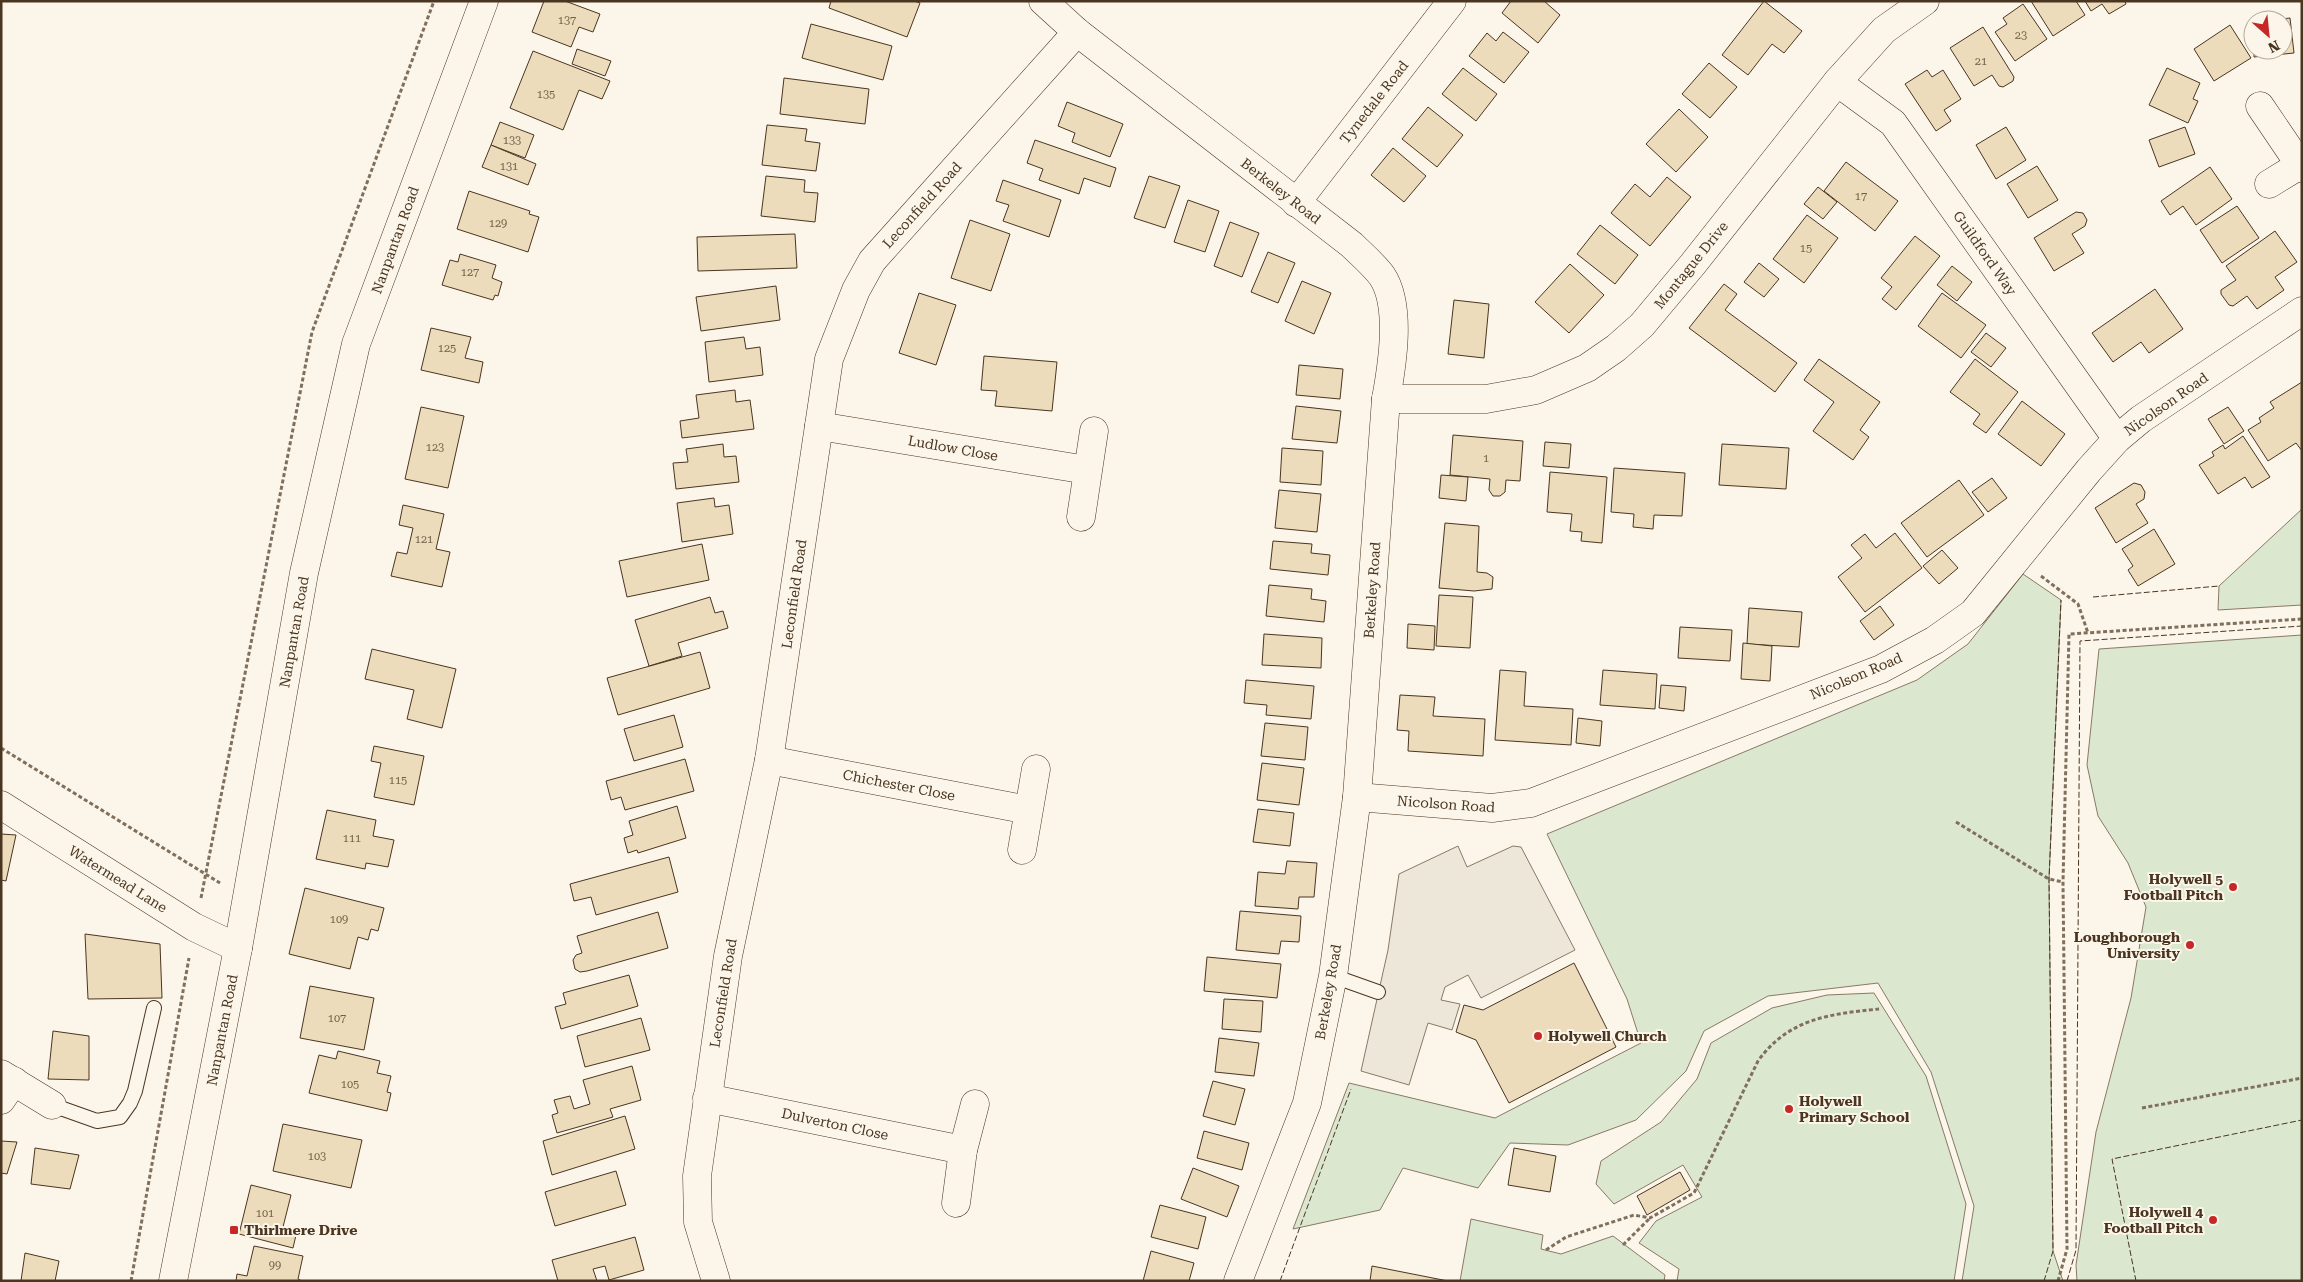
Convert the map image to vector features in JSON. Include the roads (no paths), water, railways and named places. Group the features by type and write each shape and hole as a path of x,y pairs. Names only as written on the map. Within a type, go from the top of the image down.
{"street":[{"name":"Nanpantan Road","path":"173,1281 238,948 304,573 356,344 484,1"},
{"path":"1043,1 1077,32"},
{"name":"Tynedale Road","path":"1296,203 1452,1"},
{"name":"Montague Drive","path":"1386,399 1486,399 1536,390 1587,368 1616,348 1642,325 1693,264 1837,82 1884,30 1925,1"},
{"name":"Berkeley Road","path":"1077,32 1352,245 1383,277 1393,307 1394,350 1386,399 1357,797 1333,976 1307,1103 1238,1281"},
{"name":"Leconfield Road","path":"716,1281 698,1222 697,1176 728,956 770,760 829,359 856,290 872,260 1077,32"},
{"name":"Guildford Way","path":"1837,82 1893,123 2117,438"},
{"path":"2260,106 2301,166 2270,184"},
{"name":"Nicolson Road","path":"1357,797 1492,808 1531,804 1880,669 1935,640 1973,613 2117,438 2141,419 2302,311"},
{"name":"Ludlow Close","path":"819,426 1087,470"},
{"path":"1080,517 1094,431"},
{"name":"Chichester Close","path":"770,760 1028,810"},
{"path":"1022,850 1036,769"},
{"name":"Watermead Lane","path":"1,804 194,928 238,948"},
{"path":"6,1085 52,1105"},
{"name":"Dulverton Close","path":"707,1098 964,1150"},
{"path":"956,1202 964,1150 975,1104"}],"lane":[{"path":"1333,976 1378,992"},
{"path":"52,1105 97,1121 109,1120 120,1116 130,1103 135,1091 154,1008"}],"place":[{"name":"Holywell 5 Football Pitch","path":"2233,887"},
{"name":"Loughborough University","path":"2190,945"},
{"name":"Holywell Church","path":"1538,1036"},
{"name":"Holywell Primary School","path":"1789,1109"},
{"name":"Holywell 4 Football Pitch","path":"2213,1220"},
{"name":"Thirlmere Drive","path":"234,1230"}]}
